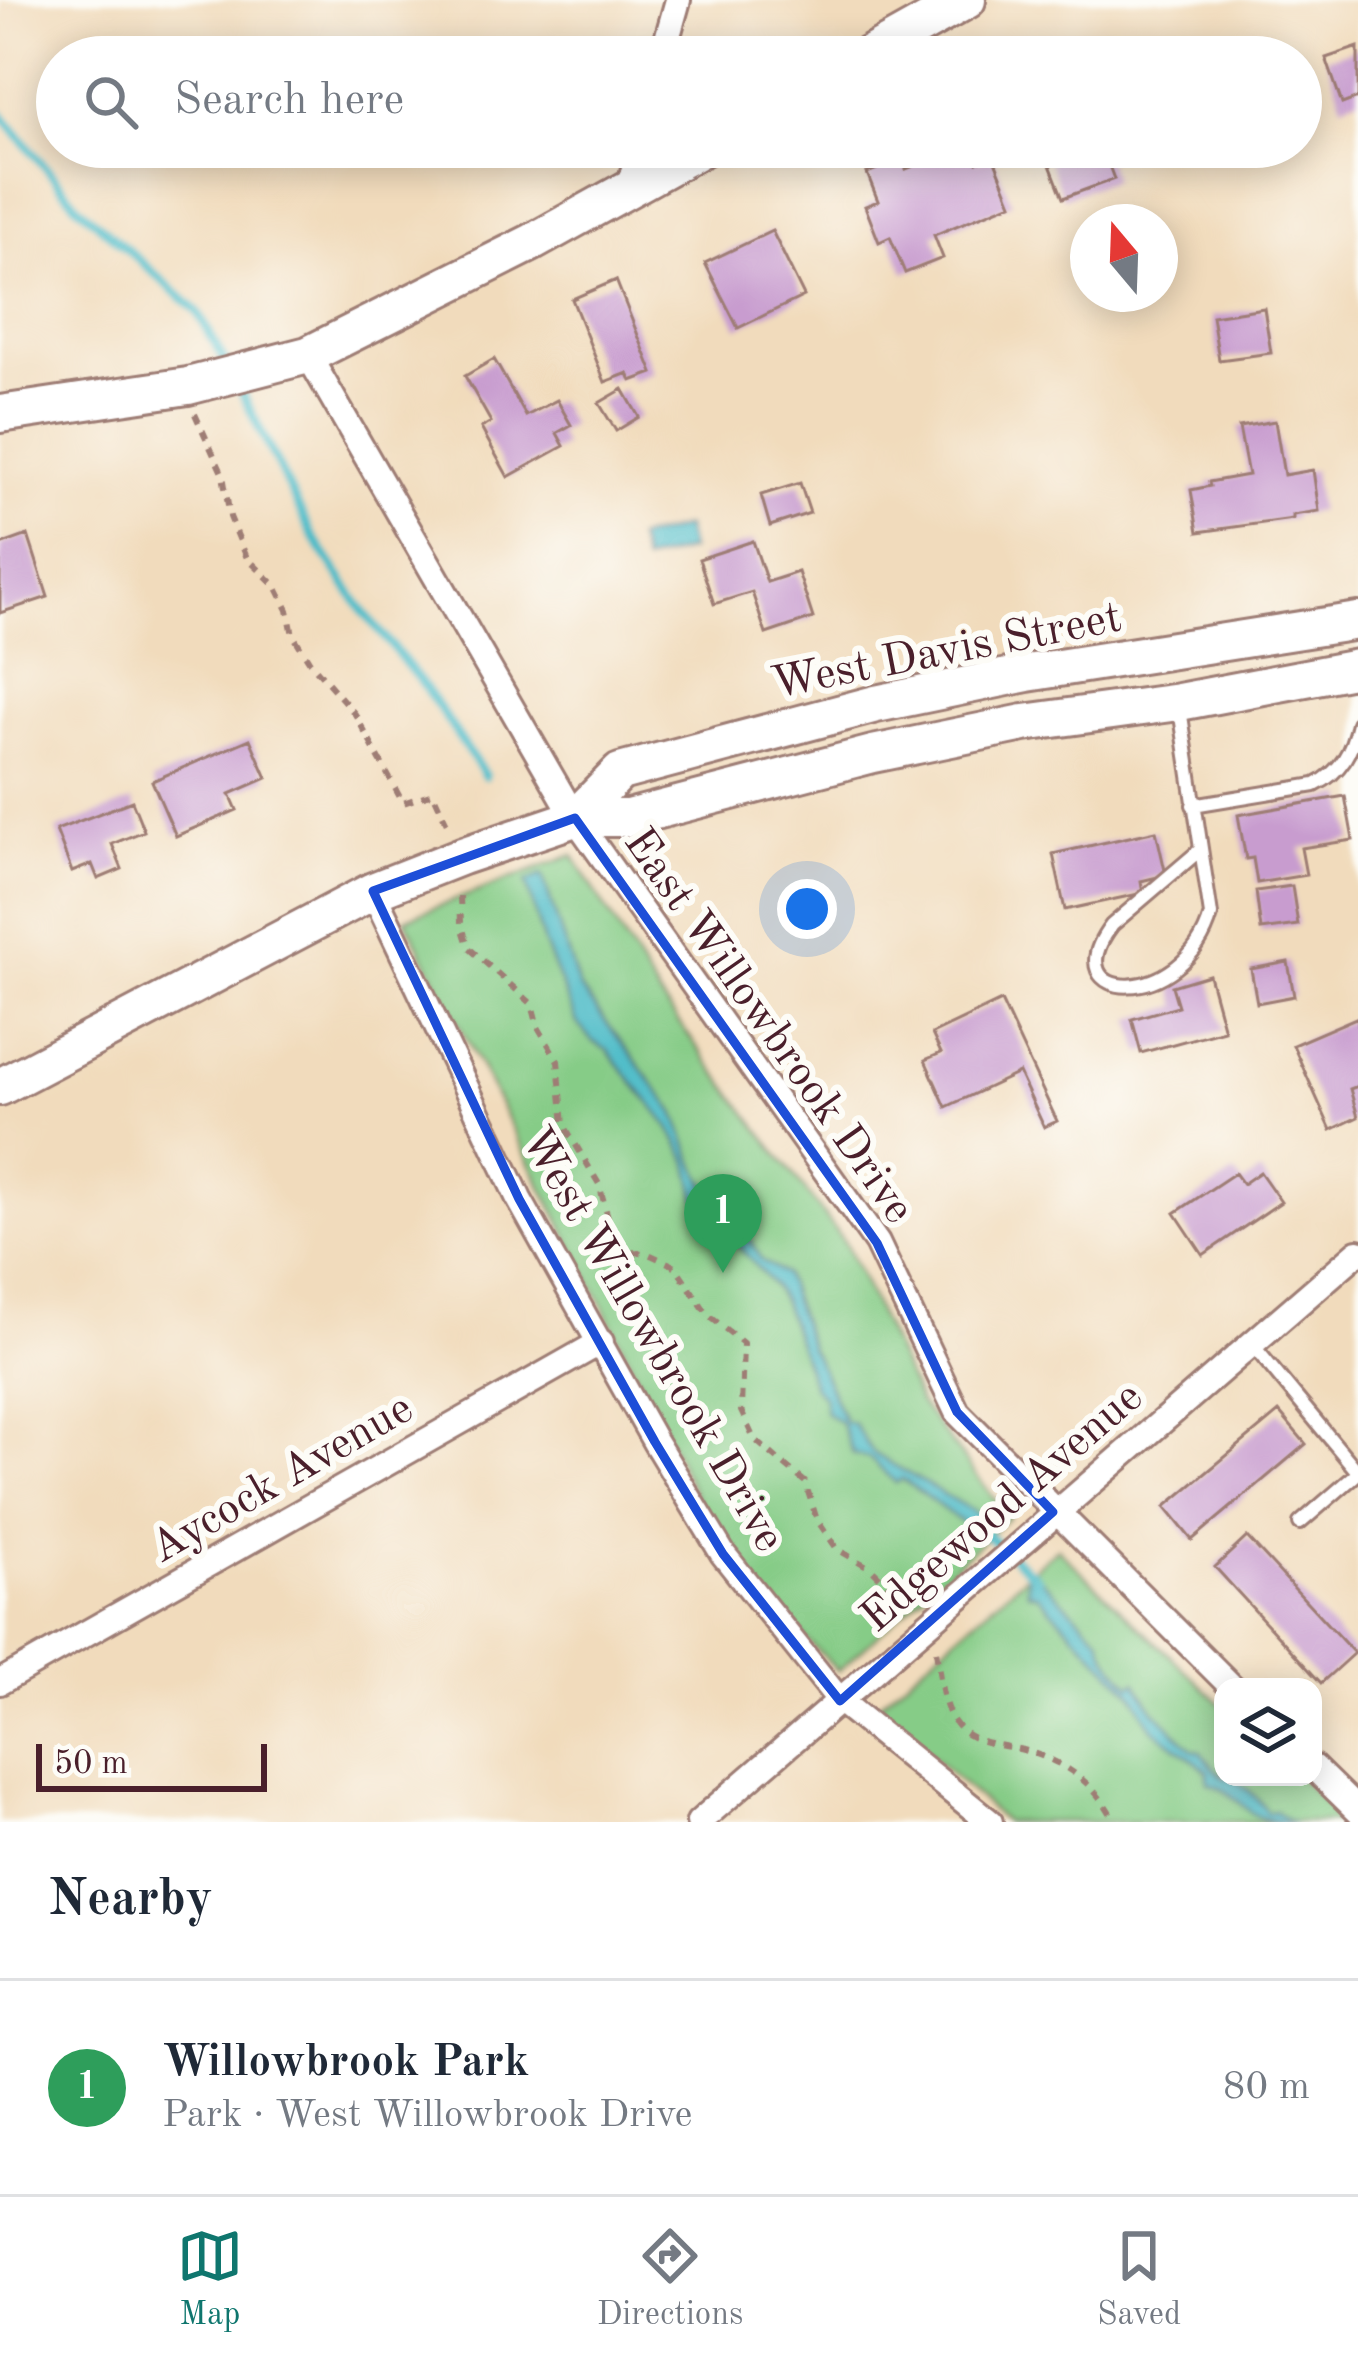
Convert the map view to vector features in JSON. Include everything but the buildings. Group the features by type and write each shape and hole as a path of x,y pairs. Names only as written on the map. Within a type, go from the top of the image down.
{"street":[{"path":"668,36 678,0"},
{"path":"903,36 967,0"},
{"path":"629,189 634,168"},
{"path":"0,414 197,399 308,355 666,168"},
{"name":"East Willowbrook Drive","path":"308,355 575,818 877,1243 958,1412 1223,1678"},
{"name":"West Davis Street","path":"575,818 620,772 876,704 1027,673 1358,621"},
{"name":"West Davis Street","path":"0,1087 374,891 575,818 628,818 873,754 1024,723 1179,702 1358,668"},
{"name":"West Willowbrook Drive","path":"374,891 519,1199 723,1554 840,1701 990,1822"},
{"name":"Edgewood Avenue","path":"699,1822 1358,1252"},
{"name":"Aycock Avenue","path":"0,1682 601,1342"},
{"path":"1322,1776 1358,1811"}],"lane":[{"path":"1179,702 1211,915 1206,933 1166,974 1128,989 1112,985 1101,974 1096,954 1101,938 1200,850"},
{"path":"1193,805 1316,785 1344,763 1358,723"},
{"path":"1251,1343 1358,1472 1300,1523"}],"path":[{"path":"197,399 195,414 223,475 230,518 247,558 276,586 293,634 310,662 355,714 403,802 433,793 473,890 458,897 469,948 532,1004 538,1027 558,1061 564,1125 598,1184 614,1240 632,1252 675,1266 708,1315 742,1343 742,1411 754,1439 805,1482 817,1520 836,1550 872,1569 927,1625 955,1723 964,1733 1044,1757 1081,1775 1102,1796 1115,1822"}],"highlighted area":[{"path":"575,818 877,1243 957,1412 1053,1512 840,1701 723,1554 655,1442 519,1199 373,891"}],"green space":[{"path":"573,855 661,999 845,1243 919,1402 1009,1517 838,1671 725,1557 405,919"},
{"path":"1057,1548 1214,1697 1214,1786 1308,1786 1346,1822 1005,1822 876,1706"}],"water":[{"path":"685,527 690,550 643,562 637,539"},
{"path":"542,875 579,987 675,1112 695,1164 724,1216 752,1242 761,1260 784,1274 811,1350 845,1422 853,1423 873,1453 983,1517 968,1527 902,1479 896,1483 869,1458 853,1454 841,1423 826,1413 823,1396 814,1388 772,1284 697,1200 688,1160 668,1125 607,1050 577,1023 544,944 526,882"},
{"path":"1033,1570 1101,1639 1131,1685 1136,1682 1154,1710 1214,1767 1214,1785 1208,1783 1208,1771 1153,1729 1133,1694 1038,1595 1027,1592 1027,1574"},
{"path":"1216,1786 1242,1786 1267,1813 1275,1811 1291,1822 1262,1818"}],"waterway":[{"path":"0,113 36,156"},
{"path":"46,168 77,205 197,311 227,365"},
{"path":"238,385 312,535 485,776"},
{"path":"968,1519 1037,1578"}],"place":[{"name":"Willowbrook Park","path":"723,1273"}]}
